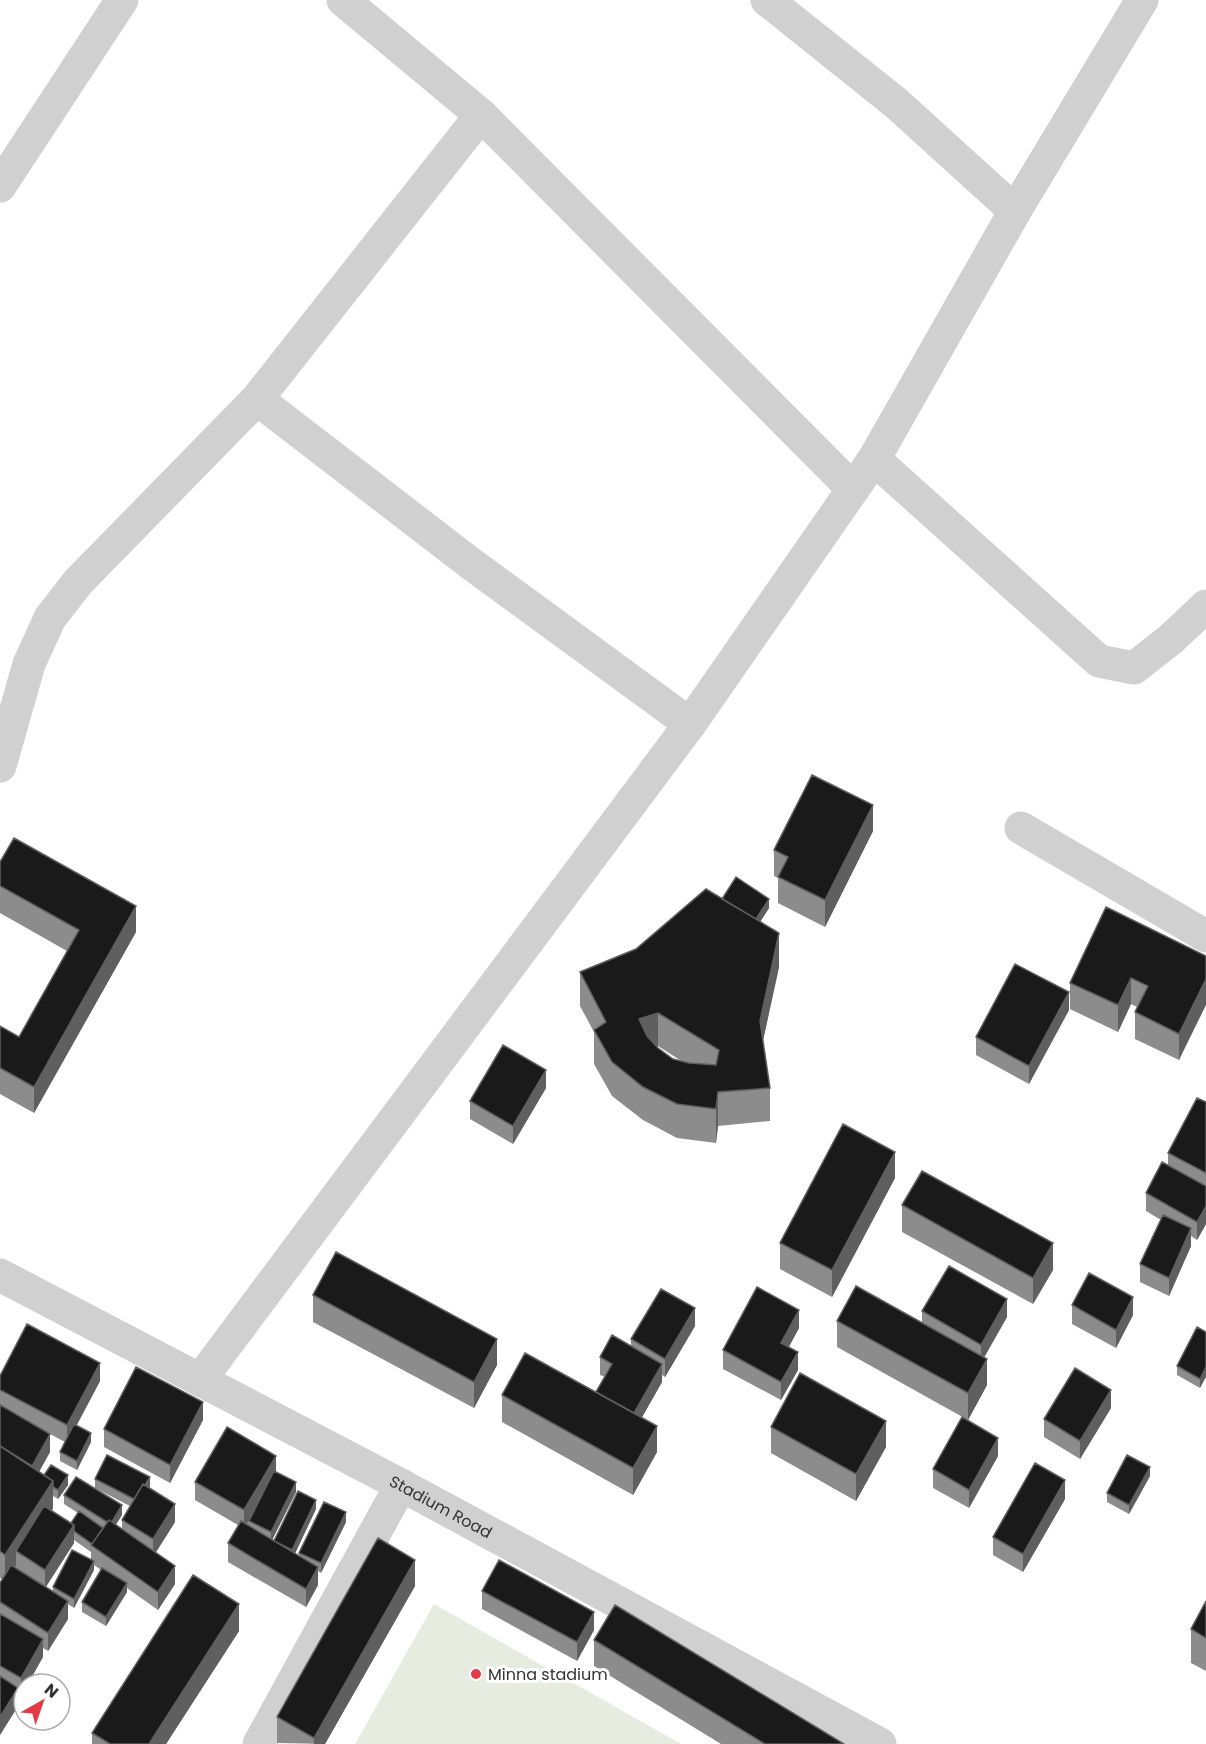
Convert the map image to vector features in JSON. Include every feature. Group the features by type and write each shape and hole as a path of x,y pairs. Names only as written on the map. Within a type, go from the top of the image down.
{"street":[{"path":"0,186 122,0"},
{"path":"344,0 481,115 853,489"},
{"path":"767,0 896,103 1015,212"},
{"path":"200,1380 690,724 874,459 1015,212 1142,0"},
{"path":"0,766 29,664 50,618 78,582 257,399 481,115"},
{"path":"257,399 470,563 690,724"},
{"path":"874,459 1099,661 1134,668 1171,639 1206,606"},
{"path":"1021,828 1206,936"},
{"name":"Stadium Road","path":"0,1275 401,1485 880,1744"},
{"path":"259,1744 401,1485"}],"shaded area":[{"name":"Minna stadium","path":"434,1604 681,1744 355,1744"}],"building":[{"path":"812,775 873,805 825,900 778,877 788,857 774,850"},
{"path":"14,838 136,906 34,1087 0,1068 0,1026 19,1037 79,930 0,886 0,862"},
{"path":"736,877 769,899 756,919 722,899"},
{"path":"706,889 779,933 760,1021 770,1088 718,1092 716,1109 677,1104 643,1087 612,1062 594,1030 606,1022 580,972 636,949","holes":["658,1013 719,1050 716,1065 673,1059 647,1036 639,1019"]},
{"path":"1106,907 1206,956 1206,979 1179,1034 1135,1012 1148,986 1131,978 1118,1005 1070,983"},
{"path":"1015,964 1069,992 1029,1066 976,1037"},
{"path":"503,1045 546,1070 513,1126 470,1101"},
{"path":"1197,1098 1206,1102 1206,1173 1168,1153"},
{"path":"843,1124 895,1152 832,1270 780,1243"},
{"path":"1162,1162 1206,1186 1206,1206 1197,1222 1146,1193"},
{"path":"922,1171 1053,1243 1033,1278 902,1205"},
{"path":"1163,1215 1191,1228 1169,1278 1140,1264"},
{"path":"336,1252 497,1339 474,1382 313,1295"},
{"path":"949,1266 1007,1299 981,1345 922,1311"},
{"path":"1089,1273 1133,1297 1116,1330 1072,1305"},
{"path":"856,1286 987,1359 968,1393 837,1321"},
{"path":"757,1287 799,1310 781,1343 798,1352 781,1382 723,1350"},
{"path":"661,1289 695,1308 665,1359 631,1339"},
{"path":"27,1324 100,1363 67,1425 0,1390 0,1376"},
{"path":"1197,1327 1206,1332 1206,1367 1200,1379 1177,1366"},
{"path":"612,1335 662,1364 634,1413 596,1392 612,1364 600,1357"},
{"path":"525,1353 657,1426 633,1468 502,1395"},
{"path":"136,1367 203,1402 170,1465 104,1429"},
{"path":"1075,1368 1111,1390 1080,1441 1044,1419"},
{"path":"800,1373 886,1421 856,1474 771,1427"},
{"path":"0,1405 50,1434 32,1466 0,1446"},
{"path":"962,1417 998,1438 969,1490 933,1469"},
{"path":"74,1424 91,1433 77,1461 60,1452"},
{"path":"227,1427 276,1456 244,1510 195,1482"},
{"path":"0,1446 53,1481 5,1555 0,1551"},
{"path":"107,1455 150,1477 134,1499 95,1479"},
{"path":"1127,1455 1150,1467 1129,1505 1107,1493"},
{"path":"1035,1463 1065,1480 1023,1554 993,1537"},
{"path":"51,1465 68,1475 58,1490 53,1487 53,1481 44,1475"},
{"path":"274,1471 296,1482 271,1532 249,1521"},
{"path":"76,1477 122,1505 112,1522 109,1520 107,1522 64,1495"},
{"path":"143,1484 175,1504 153,1539 122,1520"},
{"path":"298,1491 316,1500 292,1550 274,1541"},
{"path":"324,1502 346,1512 321,1563 299,1553"},
{"path":"44,1506 74,1525 45,1570 16,1551"},
{"path":"79,1511 103,1528 92,1544 74,1531 74,1525 71,1523"},
{"path":"109,1520 175,1566 158,1592 91,1545"},
{"path":"241,1521 318,1567 306,1589 228,1543"},
{"path":"378,1538 415,1560 314,1738 277,1717"},
{"path":"72,1550 94,1561 74,1599 53,1587"},
{"path":"499,1560 594,1612 577,1642 482,1591"},
{"path":"11,1565 68,1601 48,1633 0,1602 0,1583"},
{"path":"102,1568 127,1583 106,1617 82,1602"},
{"path":"193,1575 239,1604 149,1744 110,1744 92,1733"},
{"path":"1206,1601 1206,1638 1191,1629"},
{"path":"615,1605 844,1744 765,1744 594,1640"},
{"path":"0,1614 43,1639 24,1672 12,1673 0,1666"},
{"path":"0,1676 12,1684 12,1698 0,1717"}],"place":[{"name":"Minna stadium","path":"476,1674"}]}
